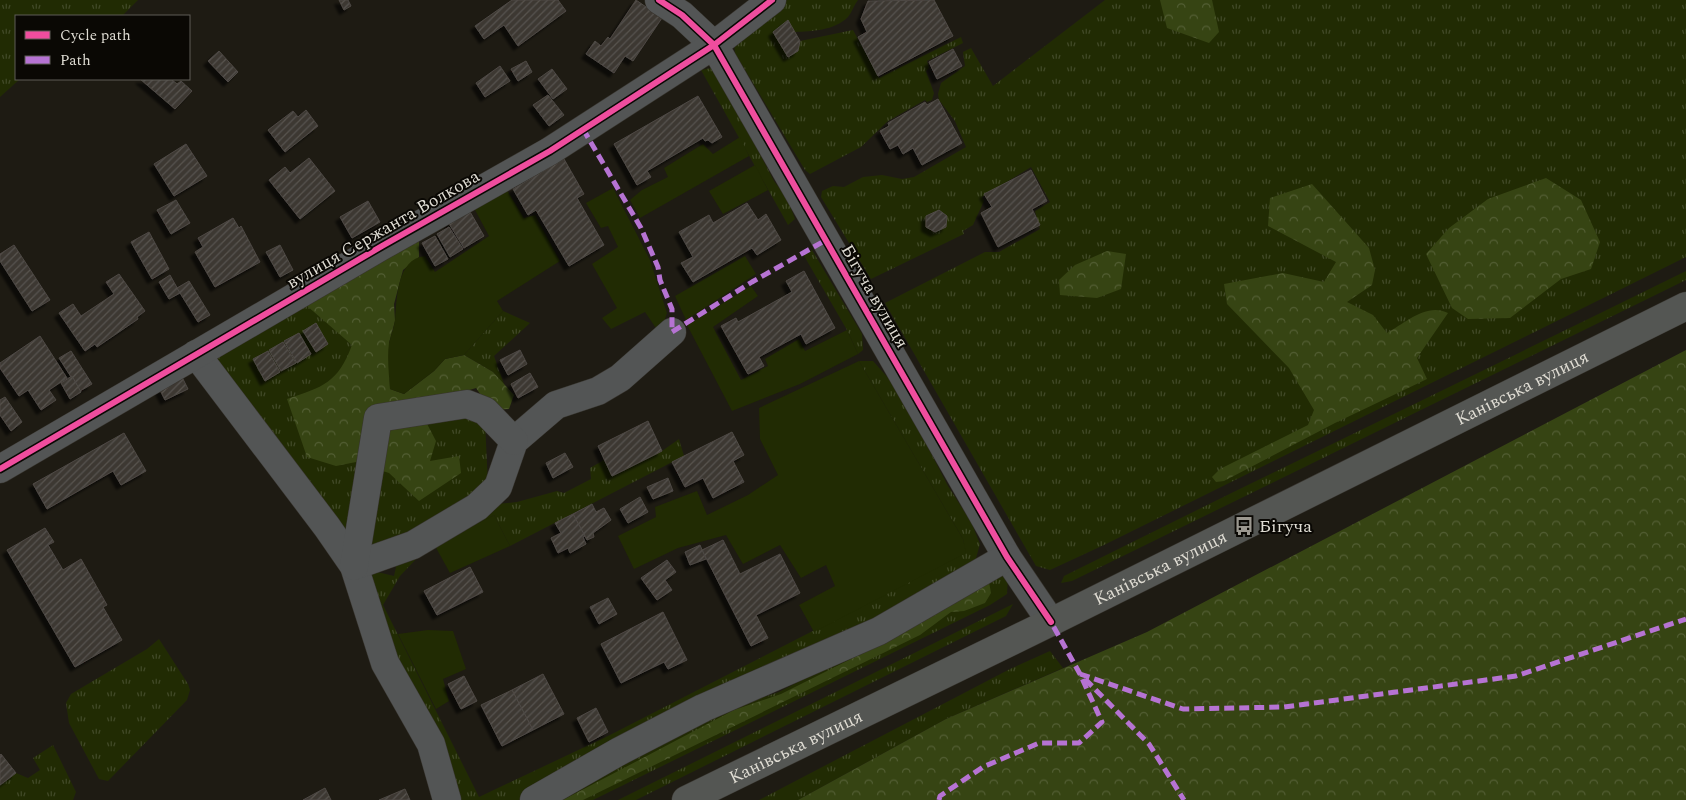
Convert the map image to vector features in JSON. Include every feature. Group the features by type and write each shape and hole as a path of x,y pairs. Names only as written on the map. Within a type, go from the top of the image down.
{"main road":[{"name":"Канівська вулиця","path":"686,800 1050,622 1686,306"}],"street":[{"name":"Бігуча вулиця","path":"659,0 682,15 714,45 1007,557 1050,622"},
{"name":"вулиця Сержанта Волкова","path":"0,469 550,151 714,45 772,0"},
{"path":"354,566 413,545 477,507 498,487 514,441 556,406 598,391 620,378 672,332"},
{"path":"196,354 327,527 354,566 385,663 432,744 447,800"},
{"path":"354,566 378,418 467,404 485,411 514,441"},
{"path":"534,800 618,752 703,708 879,631 1007,557"}],"green space":[{"path":"0,0 138,0 123,15 15,15 15,80 19,80 0,97"},
{"path":"787,0 858,0 848,17 842,22 829,28 795,32 800,41 853,30 879,78 961,37 963,43 927,61 929,68 926,71 934,93 932,100 927,102 925,100 888,121 861,147 810,174 805,170 735,53 734,42"},
{"path":"1105,0 1686,0 1686,257 1104,545 1050,570 1036,566 885,303 985,252 999,252 1040,229 1035,211 1050,202 1031,167 982,197 984,201 973,225 963,231 964,234 871,279 821,197 822,191 833,186 844,187 863,177 882,175 902,179 914,177 966,147 955,121 939,100 938,94 941,83 965,66 963,52 971,48 993,86"},
{"path":"1160,0 1212,0 1219,32 1209,43 1167,28"},
{"path":"711,68 730,97 774,181 788,200 795,219 788,225 701,70"},
{"path":"740,137 749,156 640,218 630,200 642,190 668,177 664,168 703,144 713,154"},
{"path":"755,165 768,190 723,214 709,191"},
{"path":"1546,178 1581,200 1600,242 1591,269 1561,279 1510,318 1468,319 1452,308 1426,254 1449,228 1488,199"},
{"path":"1312,184 1369,248 1375,270 1372,285 1347,302 1373,315 1387,333 1424,312 1440,310 1448,313 1417,358 1427,379 1335,423 1224,481 1216,482 1212,477 1220,469 1308,425 1314,410 1289,368 1227,304 1224,284 1283,273 1324,282 1336,262 1268,226 1270,198"},
{"path":"613,188 650,260 667,313 660,334 645,312 611,329 602,318 617,308 592,264 618,247 608,226 601,228 586,203"},
{"path":"507,190 524,218 535,215 560,261 497,301 503,311 464,355 445,359 434,371 404,394 390,389 389,343 395,323 398,292 403,272 408,264 415,259 425,256 435,272 489,236 474,208"},
{"path":"419,239 419,257 403,270 394,304 395,321 389,343 390,389 404,394 434,371 445,359 464,355 493,372 514,395 509,409 491,410 476,388 453,395 425,420 436,441 430,461 459,456 461,473 419,501 389,473 356,462 336,466 307,457 287,399 320,387 328,382 341,368 352,345 306,305"},
{"path":"812,250 862,334 863,350 858,354 847,330 803,254"},
{"path":"1107,251 1126,254 1121,289 1097,298 1060,295 1059,280 1075,265"},
{"path":"745,256 756,274 686,320 675,296"},
{"path":"377,260 355,543 219,364 215,353"},
{"path":"1686,271 1686,280 1072,581 1061,583 1064,576"},
{"path":"751,286 758,296 713,327 741,380 768,366 765,359 799,339 805,351 847,330 858,354 800,384 732,411 687,325"},
{"path":"503,311 530,323 494,356 504,384 493,372 464,355"},
{"path":"1686,350 1686,800 798,800 946,719 1147,632"},
{"path":"859,361 873,361 897,388 948,486 971,522 980,544 975,562 930,592 566,770 519,800 461,800 453,774 382,627 370,576 373,571 394,576 396,567 391,562 487,505 517,502 557,491 564,493 591,479 590,468 604,460 612,476 662,451 679,439 684,456 510,546 494,515 419,556 400,576 383,605 479,797 610,735 965,553 963,539"},
{"path":"859,361 963,539 966,553 814,632 799,605 835,586 826,565 801,578 780,545 743,564 726,535 678,548 634,569 618,536 656,517 655,507 697,491 707,515 748,495 778,475 760,439 759,408"},
{"path":"446,412 485,422 488,485 476,496 377,549 369,546 375,453"},
{"path":"494,515 510,546 450,573 435,546"},
{"path":"997,571 1008,577 1007,594 990,605 593,800 558,800 731,708 779,692 868,645"},
{"path":"989,582 991,593 985,603 964,611 951,612 920,635 583,800 563,800 734,710 781,694 857,656"},
{"path":"1013,604 1006,616 636,800 618,800"},
{"path":"428,630 453,631 466,669 443,679 449,701 436,709 398,634"},
{"path":"159,639 188,684 190,690 187,700 108,781 99,779 69,723 66,703 71,694 147,649"},
{"path":"1050,651 1063,668 946,719 798,800 759,800 1010,669"},
{"path":"53,745 76,792 73,800 0,800 0,785 16,773 28,778 40,770 33,758"}],"building":[{"path":"339,0 348,0 351,6 344,10"},
{"path":"512,0 558,0 566,11 518,46 504,25 484,39 475,26"},
{"path":"636,0 662,18 633,61 625,56 614,73 586,54 595,41 601,46 608,37 610,39"},
{"path":"934,0 953,36 878,76 858,37 867,32 861,19 868,1"},
{"path":"788,20 800,41 798,51 788,57 773,32"},
{"path":"953,49 962,66 937,79 929,62"},
{"path":"219,51 238,72 228,82 208,61"},
{"path":"526,61 532,72 518,81 511,69"},
{"path":"500,66 510,81 485,97 476,83"},
{"path":"552,69 567,89 553,99 538,79"},
{"path":"141,80 172,80 177,84 181,81 192,91 175,109"},
{"path":"548,95 564,115 549,126 533,105"},
{"path":"698,96 722,137 712,143 708,140 705,141 703,138 647,171 651,177 637,185 614,144"},
{"path":"938,99 962,143 922,165 913,148 903,154 898,145 890,149 880,131 889,126 888,123 925,102 927,105"},
{"path":"306,110 318,126 285,152 268,130 293,111 298,117"},
{"path":"186,144 207,176 174,196 154,164"},
{"path":"309,158 335,191 300,219 269,180 285,167 290,173"},
{"path":"564,159 584,194 577,198 604,245 569,266 536,210 528,215 513,189"},
{"path":"1031,170 1047,201 1032,209 1040,225 998,247 981,213 992,207 984,194"},
{"path":"176,200 190,223 171,234 157,210"},
{"path":"368,201 380,222 352,238 340,217"},
{"path":"747,203 758,220 766,214 781,240 757,255 752,248 693,282 681,263 693,257 679,232 709,215 713,223"},
{"path":"469,210 484,236 464,248 448,222"},
{"path":"939,210 947,216 946,227 935,232 926,227 926,216"},
{"path":"233,218 239,228 241,226 260,262 215,287 195,252 203,247 198,238"},
{"path":"449,227 463,249 450,257 437,234"},
{"path":"149,232 169,269 152,279 131,242"},
{"path":"435,236 448,259 435,266 422,243"},
{"path":"14,245 50,300 32,311 0,261 0,254"},
{"path":"280,245 293,270 280,277 266,252"},
{"path":"804,271 835,328 806,344 801,334 759,357 764,366 748,374 721,326 736,318 738,322 792,292 786,281"},
{"path":"119,274 145,311 137,317 138,319 97,347 95,344 85,351 59,313 73,304 81,316 114,294 106,282"},
{"path":"170,275 180,293 169,299 159,282"},
{"path":"189,281 210,315 198,322 177,288"},
{"path":"316,323 328,344 316,352 303,331"},
{"path":"299,333 311,354 297,363 284,341"},
{"path":"40,336 67,378 49,390 56,400 41,410 28,390 19,396 0,368 0,363"},
{"path":"283,342 296,363 281,371 269,350"},
{"path":"520,350 527,364 508,375 500,360"},
{"path":"71,351 92,384 80,391 59,358"},
{"path":"268,351 280,372 265,381 253,359"},
{"path":"530,373 538,387 518,398 511,384"},
{"path":"72,376 81,392 70,399 61,383"},
{"path":"182,377 188,389 165,400 159,388"},
{"path":"5,397 22,422 11,431 0,415 0,400"},
{"path":"648,421 662,451 612,476 598,446"},
{"path":"732,432 744,455 733,461 744,482 713,498 703,478 685,487 672,462"},
{"path":"124,433 146,471 121,485 113,471 47,509 33,484"},
{"path":"565,453 573,467 553,478 546,463"},
{"path":"668,478 673,491 653,499 647,487"},
{"path":"640,497 648,512 628,523 620,509"},
{"path":"592,504 596,512 604,508 611,520 593,533 594,537 587,540 573,514"},
{"path":"573,514 585,536 583,537 586,544 570,553 568,548 558,553 551,538 561,533 555,523"},
{"path":"45,528 54,542 48,545 63,570 81,559 107,605 103,607 122,640 75,667 7,550"},
{"path":"723,540 740,574 780,554 800,593 756,615 768,638 751,646 702,550"},
{"path":"700,545 706,559 690,565 685,552"},
{"path":"667,560 676,572 665,580 672,590 657,600 641,578"},
{"path":"470,567 483,592 437,615 424,591"},
{"path":"608,598 617,614 599,624 590,607"},
{"path":"663,612 687,660 668,669 664,662 621,683 601,644"},
{"path":"543,674 564,714 533,730 512,690"},
{"path":"464,676 477,701 461,709 448,684"},
{"path":"512,690 533,730 502,746 481,705"},
{"path":"596,708 608,732 589,742 577,718"},
{"path":"0,755 16,773 0,785"},
{"path":"325,788 331,800 303,800"},
{"path":"405,789 410,800 379,800"}],"marked path":[{"path":"583,129 641,228 658,267 660,280 672,309 672,332 752,282 826,240"},
{"path":"1080,674 1183,709 1284,707 1516,676 1686,619"},
{"path":"939,800 940,796 983,767 1039,743 1079,743 1102,722 1080,674 1051,622"},
{"path":"1085,679 1149,744 1184,800"}],"cycle path":[{"path":"659,0 682,15 714,45 1007,557 1051,622"},
{"path":"0,469 382,246 550,151 714,45 772,0"}],"place":[{"name":"Бігуча","path":"1244,526"}]}
